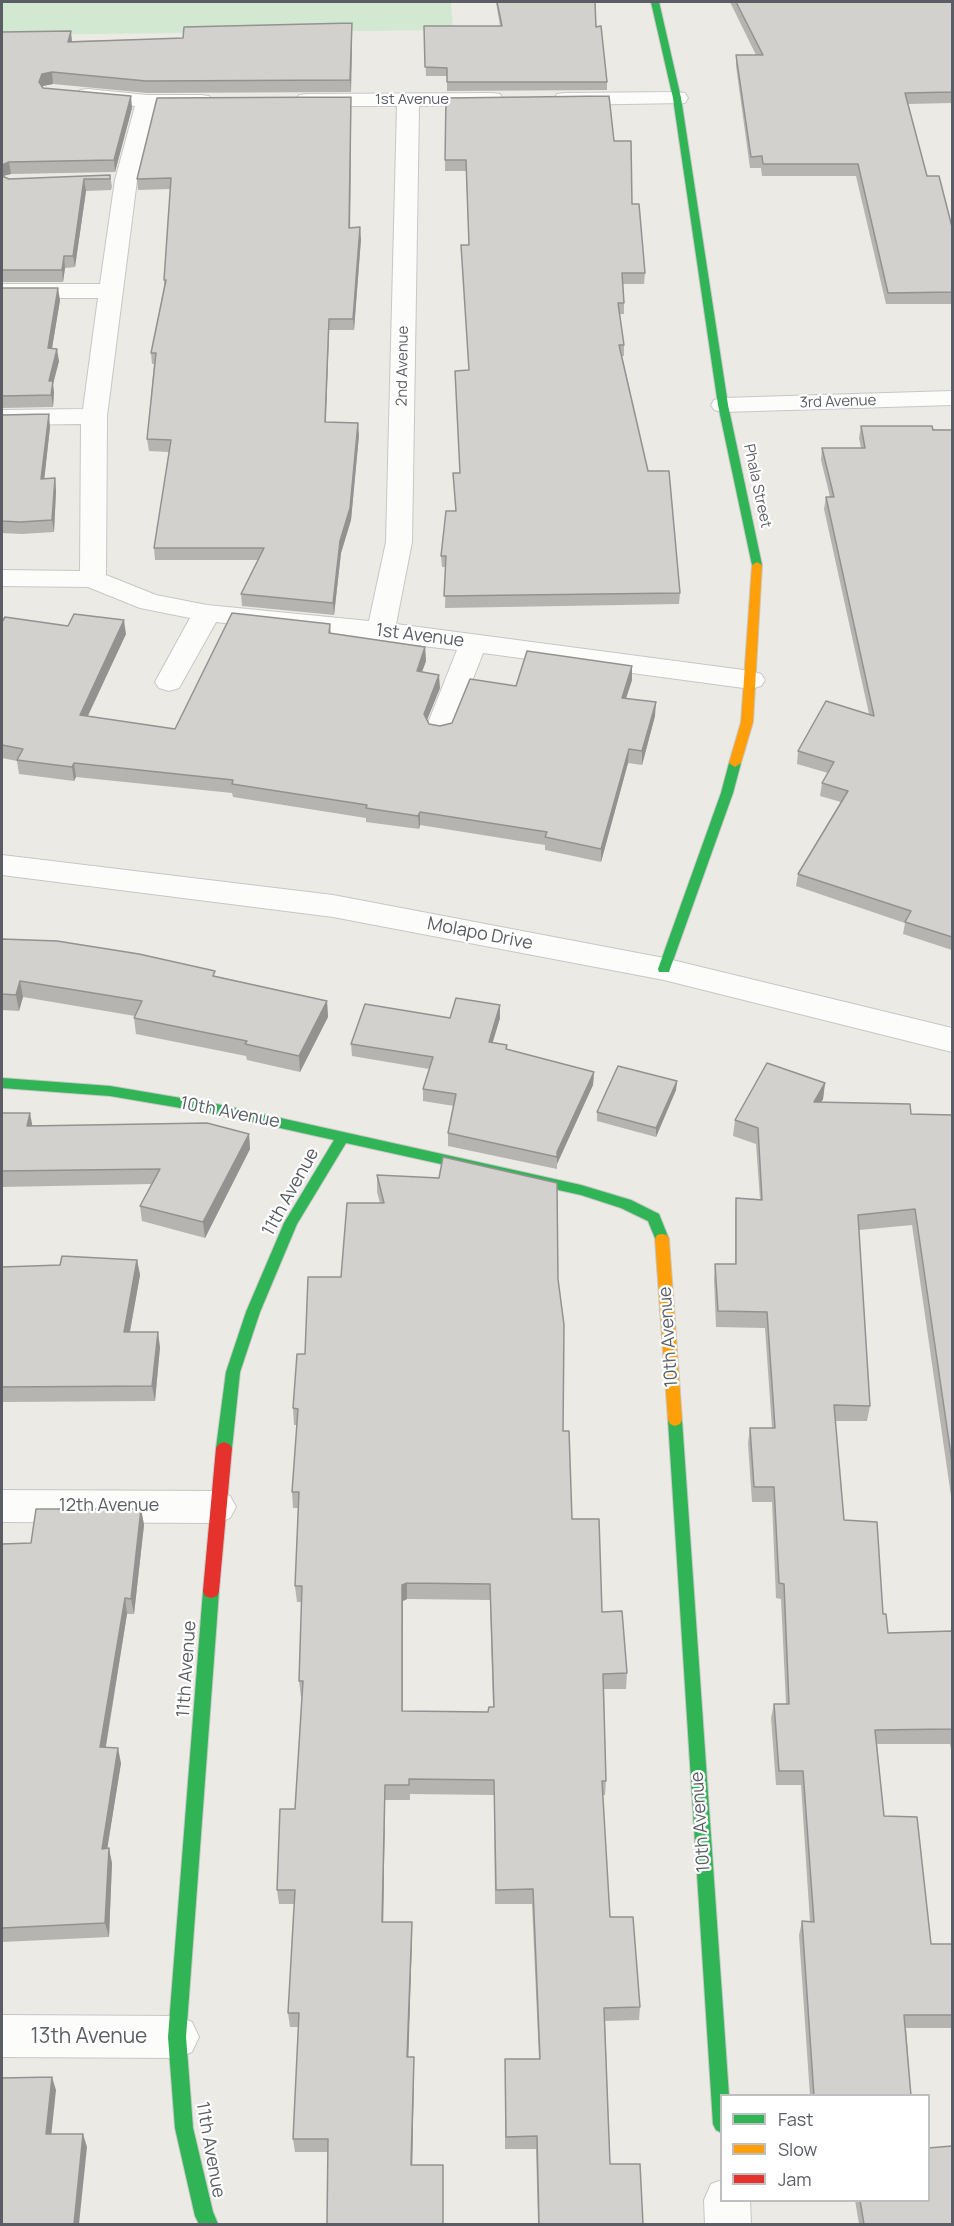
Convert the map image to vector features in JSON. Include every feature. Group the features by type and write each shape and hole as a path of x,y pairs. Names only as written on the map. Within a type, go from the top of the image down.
{"street":[{"name":"Phala Street","path":"655,2 677,98 723,405 758,569 747,722 727,793 664,969"},
{"path":"71,93 147,101 218,101"},
{"path":"548,99 677,98"},
{"name":"1st Avenue","path":"290,100 513,99"},
{"name":"2nd Avenue","path":"381,631 399,542 408,100"},
{"path":"93,579 94,416 126,180 147,101"},
{"path":"2,291 111,291"},
{"name":"3rd Avenue","path":"723,405 952,398"},
{"path":"2,417 94,416"},
{"name":"1st Avenue","path":"2,578 93,579 108,587 150,602 207,614 381,631 751,680"},
{"path":"169,682 207,614"},
{"path":"440,728 473,644"},
{"name":"Molapo Drive","path":"2,865 333,906 664,969 952,1040"},
{"name":"10th Avenue","path":"2,1083 110,1091 222,1110 581,1190 626,1204 654,1218 663,1242 665,1266 720,2094"},
{"name":"11th Avenue","path":"209,2224 204,2216 184,2127 177,2037 218,1507 233,1372 253,1312 291,1223 343,1137"},
{"name":"12th Avenue","path":"2,1506 218,1507"},
{"name":"13th Avenue","path":"2,2036 177,2037"},
{"path":"727,2202 728,2224"}],"green space":[{"path":"2,2 451,2 453,30 2,35"}],"building":[{"path":"497,2 595,2 596,27 601,26 607,82 447,82 447,68 425,67 424,26 502,26"},
{"path":"736,2 952,2 952,92 905,93 927,176 939,176 952,227 952,292 888,293 858,164 763,164 762,156 751,157 736,55 763,55"},
{"path":"352,23 350,80 146,81 52,72 42,74 39,82 43,88 131,96 114,160 9,162 2,165 2,32 71,31 68,42 183,38 184,27"},
{"path":"609,96 614,141 631,141 632,204 639,204 645,273 622,273 624,303 618,303 624,345 619,345 648,471 669,471 680,593 444,596 446,556 441,556 446,511 456,511 453,473 460,473 455,371 469,370 461,245 469,245 466,160 445,160 446,98"},
{"path":"351,97 349,228 360,227 353,319 329,319 325,422 358,423 350,508 340,541 333,603 241,594 264,548 154,548 171,440 147,439 156,353 151,353 166,280 164,280 171,178 137,179 157,98"},
{"path":"110,175 110,179 84,179 73,256 64,256 62,270 2,270 2,176 9,179"},
{"path":"2,288 58,288 48,348 57,349 49,381 53,381 51,395 2,396"},
{"path":"49,414 41,479 55,478 52,520 2,521 2,415"},
{"path":"861,426 932,426 933,430 952,430 952,937 905,922 911,911 798,874 848,791 822,783 834,762 798,751 826,701 874,716 826,497 834,497 822,448 865,448"},
{"path":"232,613 330,624 329,633 425,647 417,671 439,675 424,714 429,724 440,726 452,723 470,679 516,686 527,651 632,666 622,698 656,702 642,751 629,749 601,849 545,837 547,832 420,812 418,816 366,808 367,805 232,784 233,780 74,763 72,767 17,760 23,749 2,745 2,622 5,617 68,626 74,614 124,620 80,715 175,729"},
{"path":"2,939 57,941 139,954 215,971 213,976 327,1001 299,1056 245,1044 247,1041 134,1018 142,1001 20,981 16,995 2,994"},
{"path":"456,998 500,1005 489,1042 507,1045 506,1049 594,1072 557,1152 557,1157 448,1133 456,1094 423,1089 433,1057 351,1044 365,1004 450,1018"},
{"path":"767,1063 825,1083 814,1102 910,1104 911,1114 952,1115 952,1462 915,1209 858,1215 870,1406 834,1405 844,1520 877,1522 883,1614 886,1614 888,1633 952,1631 952,1729 875,1730 884,1816 917,1817 931,1944 952,1944 952,2015 904,2015 911,2094 814,2094 802,1921 814,1922 803,1771 779,1771 774,1704 789,1704 784,1584 779,1583 774,1487 754,1487 750,1428 775,1428 767,1312 718,1311 715,1264 736,1264 736,1198 762,1200 758,1128 735,1120"},
{"path":"618,1066 677,1081 656,1128 597,1112"},
{"path":"2,1113 30,1113 27,1126 207,1123 249,1134 203,1222 140,1206 160,1169 2,1171"},
{"path":"443,1157 557,1183 558,1279 564,1325 563,1431 569,1431 572,1519 599,1519 602,1612 622,1611 627,1673 603,1674 606,1781 602,1781 610,1917 633,1917 640,2007 604,2008 610,2164 640,2164 643,2224 539,2224 537,2136 506,2137 505,2059 540,2059 533,1889 496,1890 494,1780 409,1779 409,1785 385,1785 382,1922 412,1922 407,2057 414,2057 411,2165 443,2165 443,2224 327,2224 328,2139 293,2139 299,2013 288,2013 295,1890 277,1890 280,1809 295,1809 303,1681 299,1681 302,1586 295,1586 299,1492 292,1492 298,1409 293,1408 297,1354 305,1354 308,1277 341,1277 347,1203 384,1203 377,1175 439,1178","holes":["407,1583 490,1584 494,1707 489,1707 488,1712 402,1711 402,1585"]},
{"path":"62,1256 137,1260 124,1332 158,1332 152,1386 2,1387 2,1267 60,1265"},
{"path":"36,1509 141,1509 131,1599 125,1598 100,1747 118,1748 102,1849 109,1848 105,1923 2,1928 2,1544 31,1543"},
{"path":"52,2077 46,2134 83,2134 74,2224 2,2224 2,2078"},
{"path":"952,2146 952,2224 864,2224 860,2202 930,2202 930,2148"}],"traffic: fast":[{"path":"655,2 677,98 723,405 757,565"},
{"path":"664,969 727,793 735,763"},
{"path":"2,1083 110,1091 222,1110 581,1190 626,1204 654,1218 662,1239"},
{"path":"224,1448 233,1372 253,1312 291,1223 343,1137"},
{"path":"675,1420 720,2094"},
{"path":"209,2224 204,2216 184,2128 177,2037 211,1591"}],"traffic: slow":[{"path":"735,763 747,722 757,565"},
{"path":"662,1239 675,1420"}],"traffic: jam":[{"path":"211,1591 224,1448"}]}
